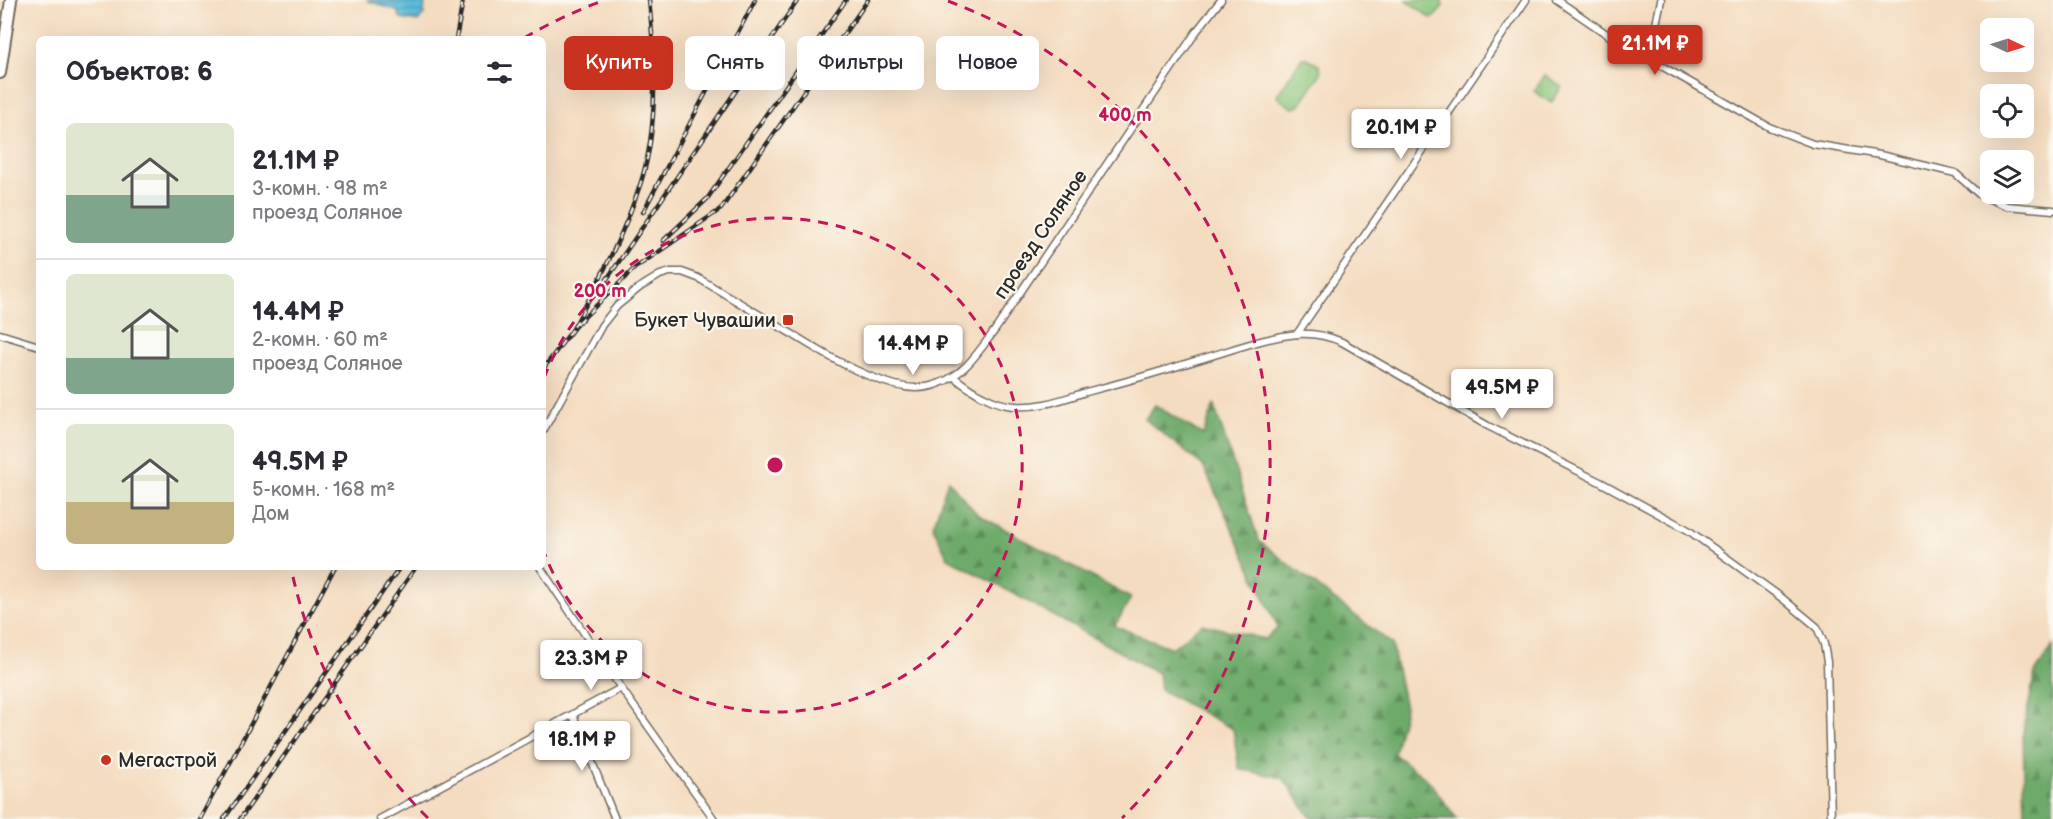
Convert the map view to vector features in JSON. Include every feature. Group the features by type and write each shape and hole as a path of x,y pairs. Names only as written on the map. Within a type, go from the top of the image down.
{"main road":[{"path":"0,73 11,0"}],"street":[{"name":"проезд Соляное","path":"546,426 602,325 617,306 639,288 660,275 670,272 682,272 698,278 826,354 880,380 897,385 924,387 954,377 975,357 995,330 1196,32 1221,0"},
{"path":"1296,334 1526,0"},
{"path":"1557,0 1612,38 1769,127 1813,144 1880,155 1955,173 1980,195 2007,206 2053,210"},
{"path":"1649,59 1661,0"},
{"path":"0,334 36,345"},
{"path":"954,377 969,390 1000,403 1013,406 1039,406 1262,340 1296,334 1322,335 1342,342 1488,426 1688,530 1806,616 1817,627 1824,644 1827,662 1831,819"},
{"path":"542,570 621,688 714,819"},
{"path":"380,819 621,688"},
{"path":"573,715 615,819"}],"green space":[{"path":"1406,0 1440,0 1443,6 1434,18 1431,18"},
{"path":"1302,58 1307,58 1320,66 1321,73 1298,107 1292,108 1277,95"},
{"path":"1545,75 1562,87 1551,103 1534,91"},
{"path":"1155,405 1203,435 1214,405 1259,541 1392,644 1405,708 1394,754 1429,781 1457,819 1312,819 1283,778 1239,769 1233,729 1160,690 1158,673 948,558 933,527 948,480 977,514 1131,598 1115,626 1172,648 1202,624 1265,639 1278,628 1203,466 1145,419"},
{"path":"2053,646 2053,819 2025,819 2023,731 2035,673"}],"water":[{"path":"366,0 425,0 424,14 418,22 401,19 397,11"}],"railway":[{"path":"457,36 463,0"},
{"path":"649,0 654,91 647,160 635,201 619,238 574,327 635,268 721,209 868,0"},
{"path":"643,212 755,0"},
{"path":"605,282 798,0"},
{"path":"663,241 707,199 846,0"},
{"path":"546,365 578,322"},
{"path":"200,819 333,570"},
{"path":"224,819 398,570"},
{"path":"240,819 414,570"}],"place":[{"name":"Букет Чувашии","path":"788,320"},
{"name":"Мегастрой","path":"106,760"}]}
